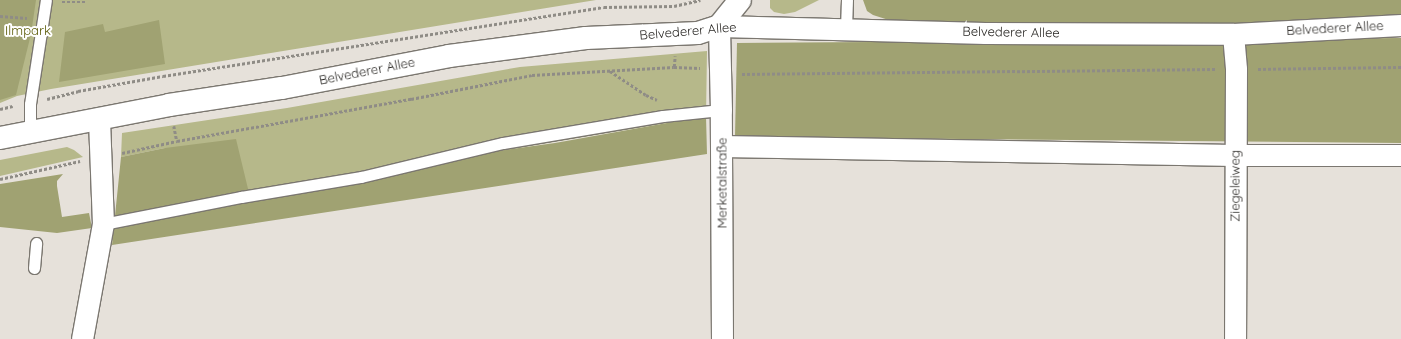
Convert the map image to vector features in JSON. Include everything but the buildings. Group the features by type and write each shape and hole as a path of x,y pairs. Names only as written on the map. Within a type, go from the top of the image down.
{"street":[{"path":"719,26 740,0"},
{"name":"Belvederer Allee","path":"0,138 99,118 282,88 449,56 586,38 698,33 719,26 846,28 985,33 1233,34 1401,25"},
{"name":"Merketalstraße","path":"719,26 722,146 722,339"},
{"name":"Ziegeleiweg","path":"1233,34 1236,69 1234,155 1235,339"},
{"path":"82,339 103,224 99,118"},
{"path":"722,146 1234,155 1401,156"}],"lane":[{"path":"30,132 30,104 46,0"},
{"path":"846,28 847,0"},
{"path":"103,224 241,197 361,177 503,143 688,113 721,110"},
{"path":"34,268 36,244"}],"path":[{"path":"30,104 78,91 163,76 596,8 674,6 700,0"},
{"path":"60,2 85,2"},
{"path":"0,16 43,19"},
{"path":"0,179 177,141 412,100 532,75 674,67 721,68 730,73 740,74 1401,67"},
{"path":"610,70 646,95 688,113"}],"green space":[{"name":"Ilmpark","path":"0,0 596,0 51,89 17,96 0,103"},
{"name":"Ilmpark","path":"0,0 36,0 31,34 16,95 0,100"},
{"path":"770,0 819,0 795,12 784,14 774,12 770,8"},
{"path":"863,0 1401,0 1401,25 1233,34 895,22 873,15 867,11"},
{"path":"159,20 165,64 59,82 65,32 103,24 105,32"},
{"path":"1401,38 1401,143 735,137 737,43"},
{"path":"707,51 706,116 249,193 165,148 121,157 122,133 287,108 520,67"},
{"path":"706,116 707,154 112,245 121,157 165,148 236,139 249,193 461,156 555,143"},
{"path":"67,147 83,157 0,176 0,160"},
{"path":"63,174 57,181 62,217 89,213 92,228 57,233 0,227 0,184"}]}
